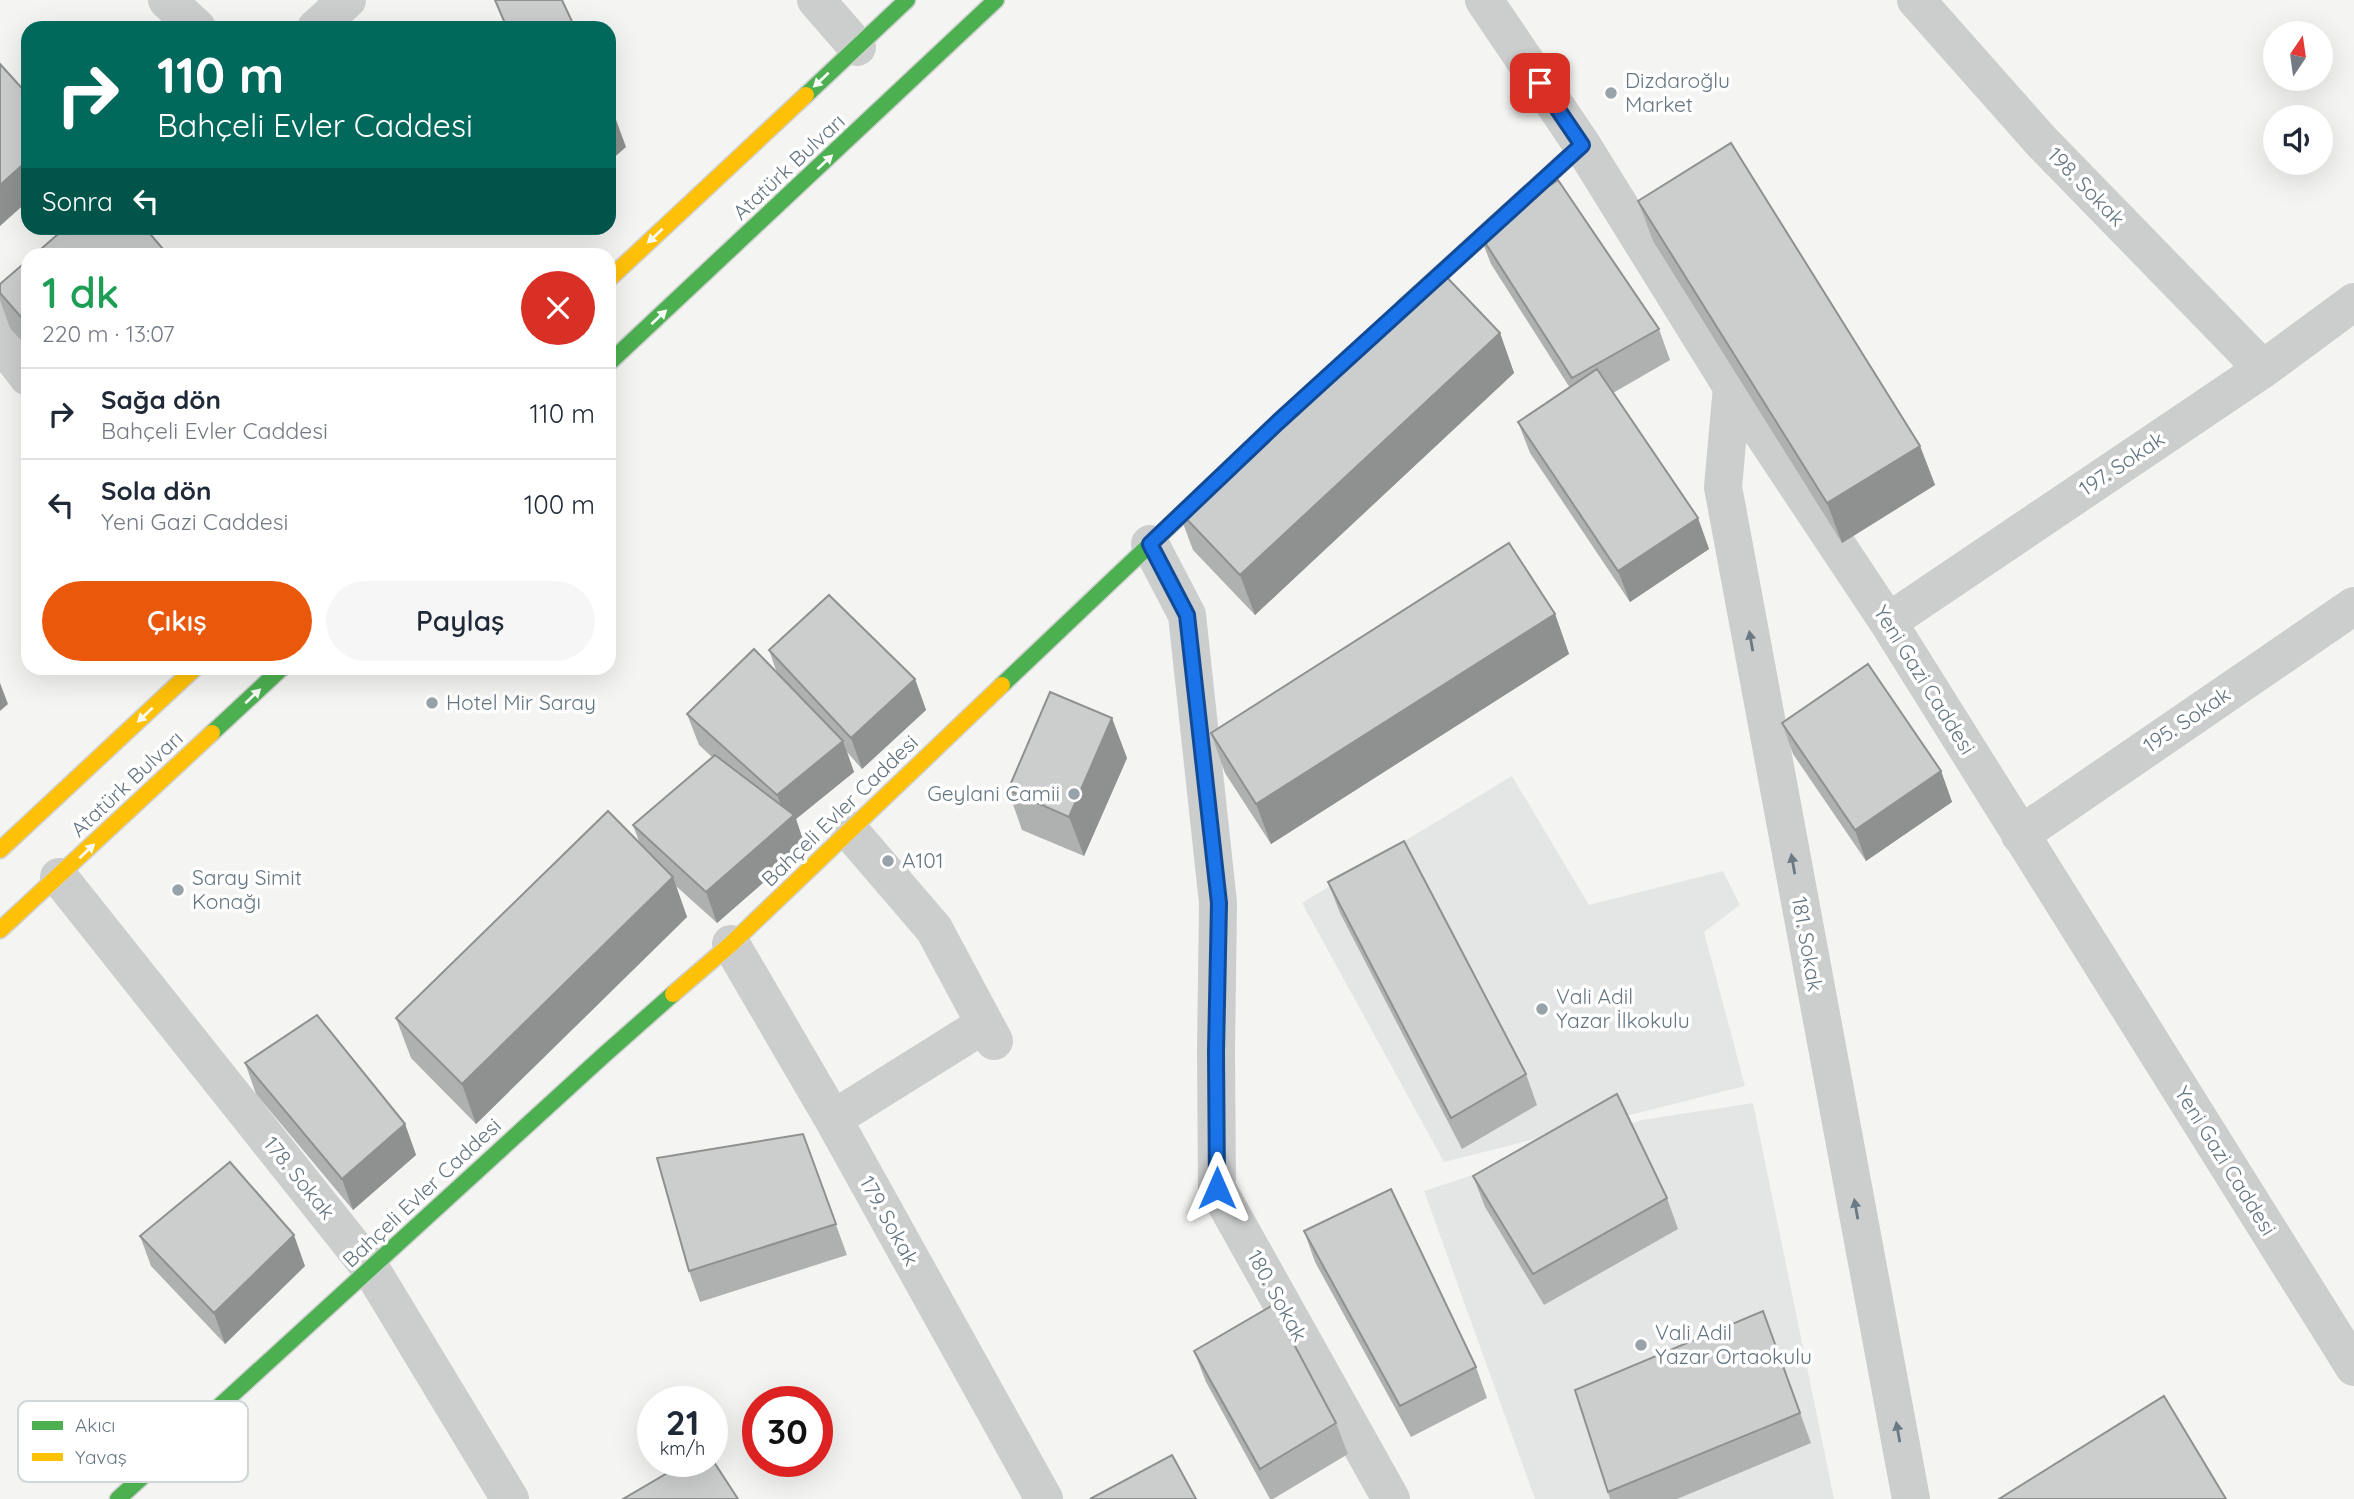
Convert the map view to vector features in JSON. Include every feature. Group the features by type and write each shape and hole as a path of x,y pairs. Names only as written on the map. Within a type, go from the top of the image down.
{"street":[{"path":"167,0 190,21"},
{"path":"324,21 346,0"},
{"path":"816,0 857,47"},
{"name":"Atatürk Bulvarı","path":"616,272 907,0"},
{"name":"Atatürk Bulvarı","path":"616,356 996,0"},
{"name":"Yeni Gazi Caddesi","path":"1484,0 1582,145 1732,387 1888,622 2354,1367"},
{"name":"198. Sokak","path":"1916,0 2041,141 2263,369"},
{"path":"1390,320 1582,145"},
{"path":"0,313 21,294"},
{"name":"197. Sokak","path":"1888,622 2263,369 2354,302"},
{"path":"0,341 21,368"},
{"name":"181. Sokak","path":"1732,387 1723,487 1908,1498"},
{"name":"Bahçeli Evler Caddesi","path":"226,1401 604,1055 731,944 1229,469"},
{"name":"180. Sokak","path":"1150,544 1187,615 1219,903 1217,1188 1391,1499"},
{"name":"195. Sokak","path":"2020,835 2354,606"},
{"name":"Atatürk Bulvarı","path":"0,850 188,675"},
{"name":"Atatürk Bulvarı","path":"0,930 275,675"},
{"path":"833,1119 989,1032 934,929 849,831"},
{"name":"178. Sokak","path":"59,877 371,1269 510,1499"},
{"name":"179. Sokak","path":"731,944 833,1119 1044,1499"},
{"name":"Bahçeli Evler Caddesi","path":"118,1499 137,1482"}],"shaded area":[{"name":"Vali Adil Yazar İlkokulu","path":"1512,776 1589,905 1723,871 1740,905 1704,932 1745,1086 1444,1162 1302,903"},
{"name":"Vali Adil Yazar Ortaokulu","path":"1753,1103 1834,1499 1535,1499 1424,1191 1642,1120"}],"building":[{"path":"495,0 562,0 572,21 504,21"},
{"path":"0,64 21,87 21,166 0,185"},
{"path":"1731,143 1920,446 1827,503 1638,201"},
{"path":"1558,180 1659,329 1572,378 1479,233"},
{"path":"57,235 151,235 162,248 42,248"},
{"path":"21,266 21,317 0,293 0,284"},
{"path":"1438,268 1500,333 1240,575 1178,510"},
{"path":"1597,369 1698,518 1618,571 1518,422"},
{"path":"1509,543 1555,614 1256,804 1211,733"},
{"path":"829,595 915,679 851,738 769,650"},
{"path":"754,649 843,741 777,795 687,714"},
{"path":"1868,664 1941,771 1855,830 1782,723"},
{"path":"1050,692 1112,718 1069,817 1008,790"},
{"path":"715,755 794,815 706,892 633,825"},
{"path":"608,811 673,877 462,1084 396,1018"},
{"path":"1404,841 1526,1074 1451,1118 1328,882"},
{"path":"317,1015 405,1124 342,1179 245,1063"},
{"path":"1617,1094 1667,1198 1533,1274 1473,1176"},
{"path":"803,1134 836,1224 689,1271 657,1158"},
{"path":"230,1162 294,1235 214,1313 140,1236"},
{"path":"1391,1189 1476,1367 1400,1406 1304,1231"},
{"path":"1273,1305 1336,1423 1260,1469 1194,1351"},
{"path":"1763,1311 1800,1413 1608,1492 1575,1390"},
{"path":"2164,1396 2226,1499 1999,1499"},
{"path":"1172,1455 1196,1499 1090,1499"},
{"path":"661,1477 724,1477 738,1499 623,1499"}],"traffic: fast":[{"path":"806,95 907,0"},
{"path":"616,356 996,0"},
{"path":"1403,308 1582,145"},
{"path":"1002,685 1218,480"},
{"path":"212,733 274,675"},
{"path":"225,1401 673,994"},
{"path":"118,1499 137,1482"}],"traffic: slow":[{"path":"616,272 806,95"},
{"path":"0,850 188,675"},
{"path":"673,994 731,944 1002,685"},
{"path":"0,930 212,733"}],"place":[{"name":"Dizdaroğlu Market","path":"1611,93"},
{"name":"Hotel Mir Saray","path":"432,703"},
{"name":"Geylani Camii","path":"1074,794"},
{"name":"A101","path":"888,861"},
{"name":"Saray Simit Konağı","path":"178,890"},
{"name":"Vali Adil Yazar İlkokulu","path":"1542,1009"},
{"name":"Vali Adil Yazar Ortaokulu","path":"1641,1345"}],"route":[{"path":"1217,1188 1219,903 1187,615 1150,544 1278,422 1582,145 1540,83"}]}
